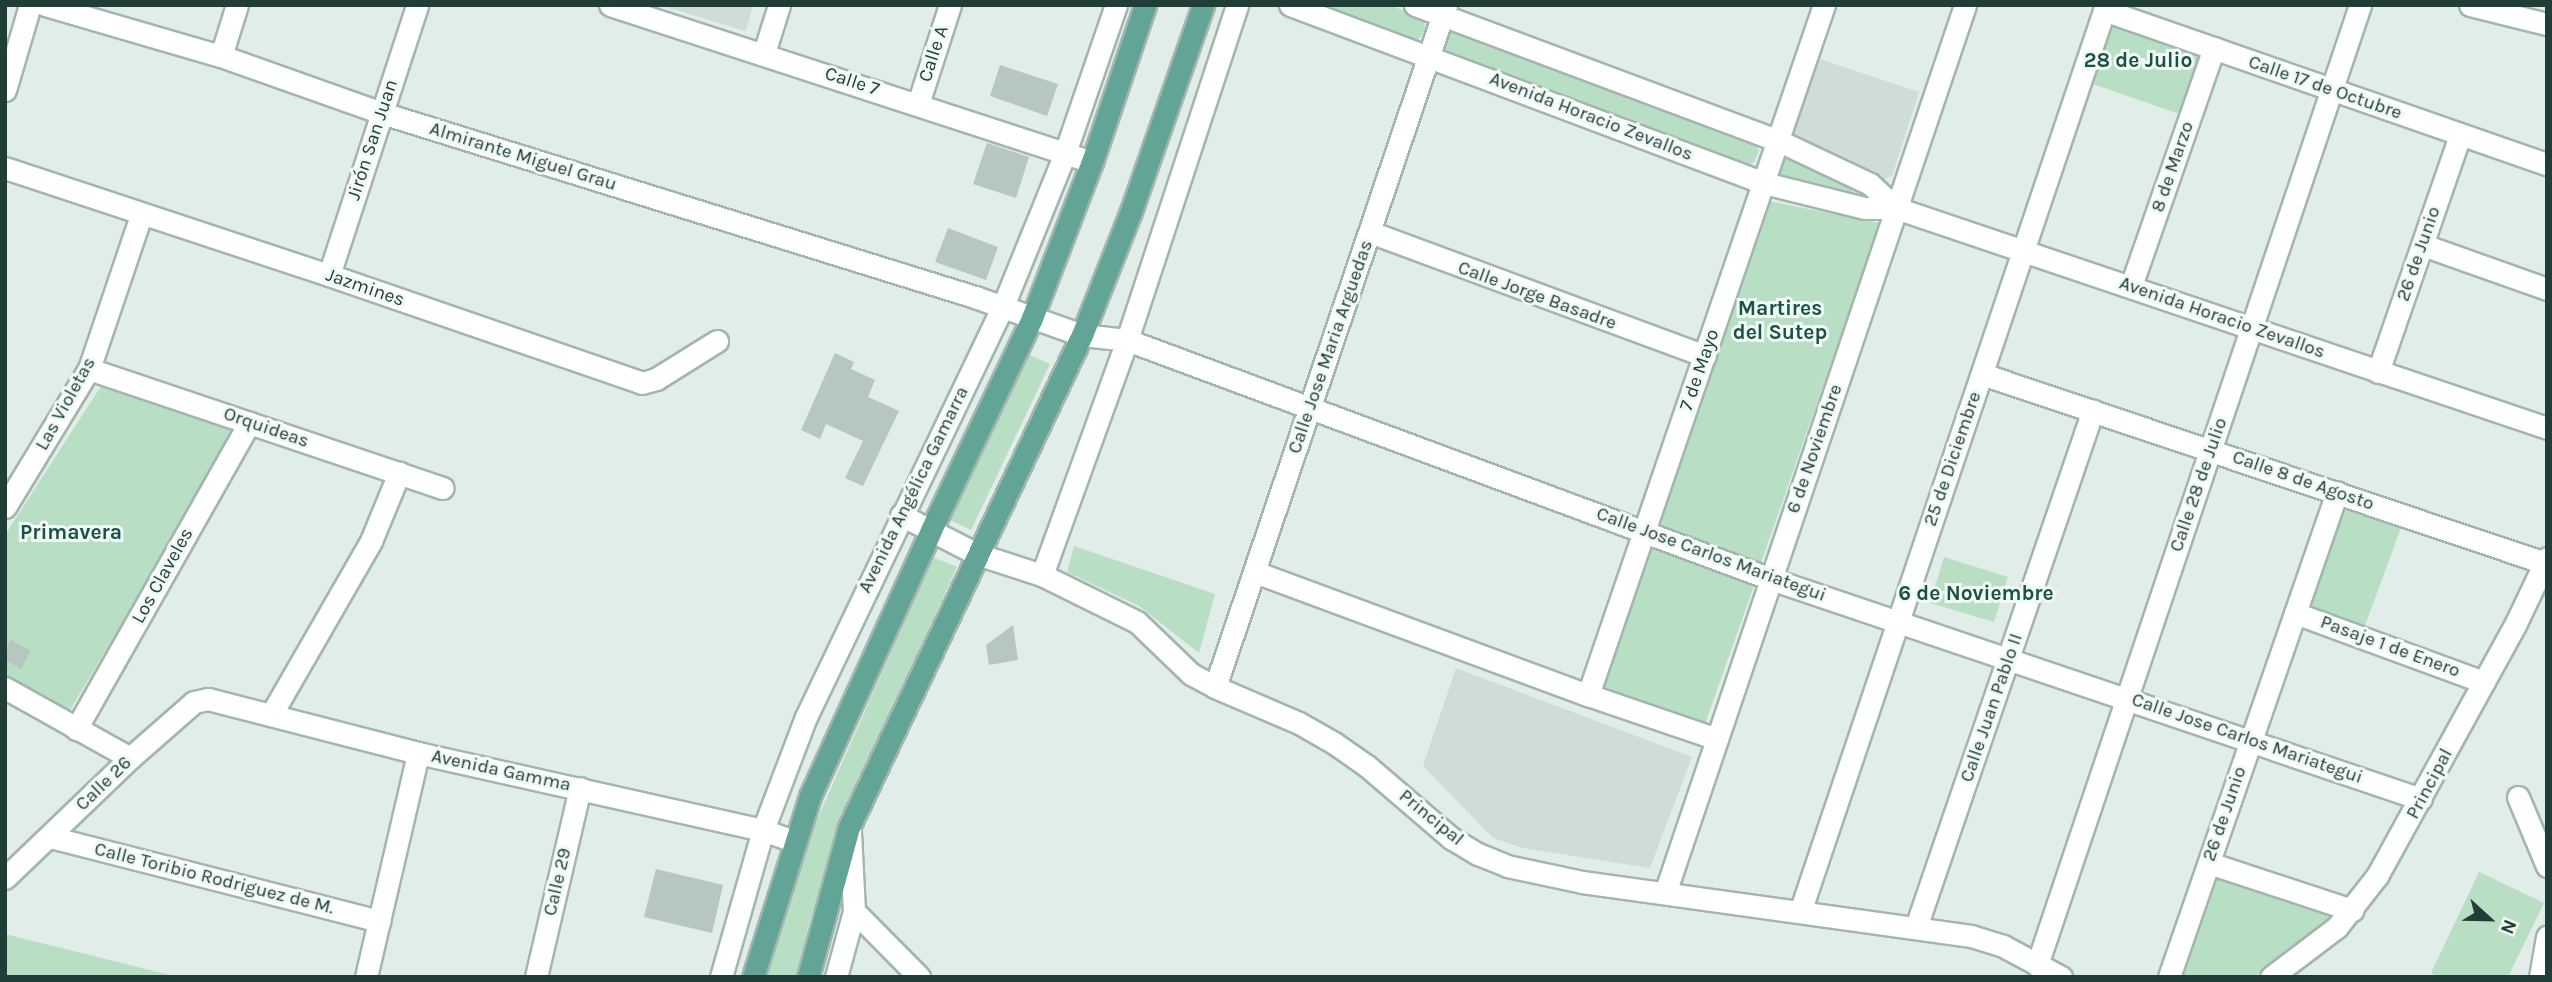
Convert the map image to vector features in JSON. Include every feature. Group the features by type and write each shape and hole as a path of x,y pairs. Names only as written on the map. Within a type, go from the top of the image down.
{"main road":[{"name":"Avenida Angélica Gamarra","path":"753,977 793,841 836,737 1032,318 1092,162 1145,5"},
{"path":"808,977 849,827 1082,334 1129,214 1203,5"}],"street":[{"path":"5,90 30,5"},
{"name":"Almirante Miguel Grau","path":"45,5 85,10 382,113 1003,306"},
{"path":"221,56 237,5"},
{"name":"Jirón San Juan","path":"329,275 417,5"},
{"name":"Calle 7","path":"610,5 1092,162"},
{"path":"764,53 779,5"},
{"name":"Calle A","path":"918,104 950,5"},
{"name":"Avenida Angélica Gamarra","path":"721,977 763,830 806,717 1003,306 1065,153 1116,5"},
{"path":"1042,575 1127,340 1237,5"},
{"name":"Avenida Horacio Zevallos","path":"1290,5 1764,183 1864,208 1896,208 2547,428"},
{"name":"Avenida Horacio Zevallos","path":"1415,5 1444,10 1777,140 1870,184 1896,208"},
{"name":"7 de Mayo","path":"1588,695 1825,5"},
{"name":"6 de Noviembre","path":"1665,893 1965,5"},
{"name":"Calle 28 de Julio","path":"2037,965 2360,5"},
{"path":"2470,5 2547,24"},
{"name":"Calle 17 de Octubre","path":"2105,7 2332,90 2547,164"},
{"name":"25 de Diciembre","path":"1800,912 2105,7"},
{"name":"Calle Jose Maria Arguedas","path":"1215,687 1444,10"},
{"name":"8 de Marzo","path":"2131,286 2214,48"},
{"name":"26 de Junio","path":"2378,372 2460,135"},
{"name":"Jazmines","path":"5,168 329,275 642,383 656,379 717,341"},
{"name":"Las Violetas","path":"5,507 89,369 141,215"},
{"name":"Calle Jorge Basadre","path":"1370,232 1705,356"},
{"path":"2423,245 2547,289"},
{"name":"Calle Jose Carlos Mariategui","path":"1003,306 1082,334 1127,340 1771,579 2421,799"},
{"name":"Orquideas","path":"89,369 443,488"},
{"name":"Calle 8 de Agosto","path":"1982,374 2546,561"},
{"name":"Calle Juan Pablo II","path":"1916,927 2093,410"},
{"name":"Los Claveles","path":"76,729 249,423"},
{"path":"271,715 371,541 400,473"},
{"name":"26 de Junio","path":"2169,977 2337,492"},
{"name":"Principal","path":"901,515 977,554 1042,575 1137,622 1183,667 1215,687 1299,723 1334,743 1367,766 1451,838 1478,854 1507,866 1582,882 1970,936 2003,947 2061,977"},
{"name":"Principal","path":"2271,977 2314,946 2352,910 2395,848 2546,561"},
{"path":"1255,572 1588,695 1717,739"},
{"name":"Pasaje 1 de Enero","path":"2295,613 2484,682"},
{"path":"5,688 130,758"},
{"name":"Avenida Gamma","path":"208,699 418,753 763,830 793,841"},
{"name":"Calle 26","path":"5,878 130,758 194,702 208,699"},
{"path":"366,977 418,753"},
{"name":"Calle 29","path":"536,977 580,788"},
{"path":"2518,797 2547,866"},
{"path":"836,977 854,911 849,827"},
{"name":"Calle Toribio Rodriguez de M.","path":"50,837 379,921"},
{"path":"2209,863 2352,910"},
{"path":"854,911 919,977"},
{"path":"2540,977 2547,937"}],"shaded area":[{"path":"659,5 753,5 746,31"},
{"path":"1820,59 1919,92 1892,176 1884,179 1791,134"},
{"path":"1456,668 1692,757 1650,868 1523,848 1493,838 1423,766"}],"green space":[{"path":"1318,5 1389,5 1424,18 1425,28 1421,37 1413,42"},
{"path":"2114,21 2203,51 2182,115 2093,84"},
{"path":"1452,28 1754,141 1759,151 1754,162 1746,166 1445,54 1443,44"},
{"path":"1781,150 1847,182 1853,192 1843,195 1770,178"},
{"path":"1768,201 1880,223 1761,563 1658,526"},
{"path":"1025,353 1050,364 971,530 946,518"},
{"path":"103,383 231,428 203,489 70,710 5,674 5,535"},
{"path":"2344,503 2402,525 2363,631 2306,610"},
{"path":"1074,546 1215,594 1199,653 1139,606 1067,572"},
{"path":"1652,549 1755,583 1705,724 1602,687"},
{"path":"933,557 957,567 847,810 810,920 796,977 761,977 808,840"},
{"path":"1944,557 2008,577 1994,622 1930,603"},
{"path":"2479,872 2544,903 2508,977 2438,977 2431,973"},
{"path":"2212,875 2332,916 2314,934 2253,977 2176,977"},
{"path":"5,934 178,977 5,977"}],"building":[{"path":"1000,65 1058,84 1047,116 990,96"},
{"path":"987,143 1029,157 1016,198 973,184"},
{"path":"948,228 998,247 986,280 935,262"},
{"path":"835,353 854,362 851,369 875,380 868,397 899,411 863,486 845,478 863,441 826,424 820,439 801,430"},
{"path":"1013,625 1018,660 989,665 986,645"},
{"path":"11,640 31,651 21,669 5,660 5,650"},
{"path":"656,869 723,885 712,933 644,917"}],"district":[{"name":"28 de Julio","path":"2138,60"},
{"name":"Martires del Sutep","path":"1780,320"},
{"name":"Primavera","path":"71,532"},
{"name":"6 de Noviembre","path":"1976,593"}]}
